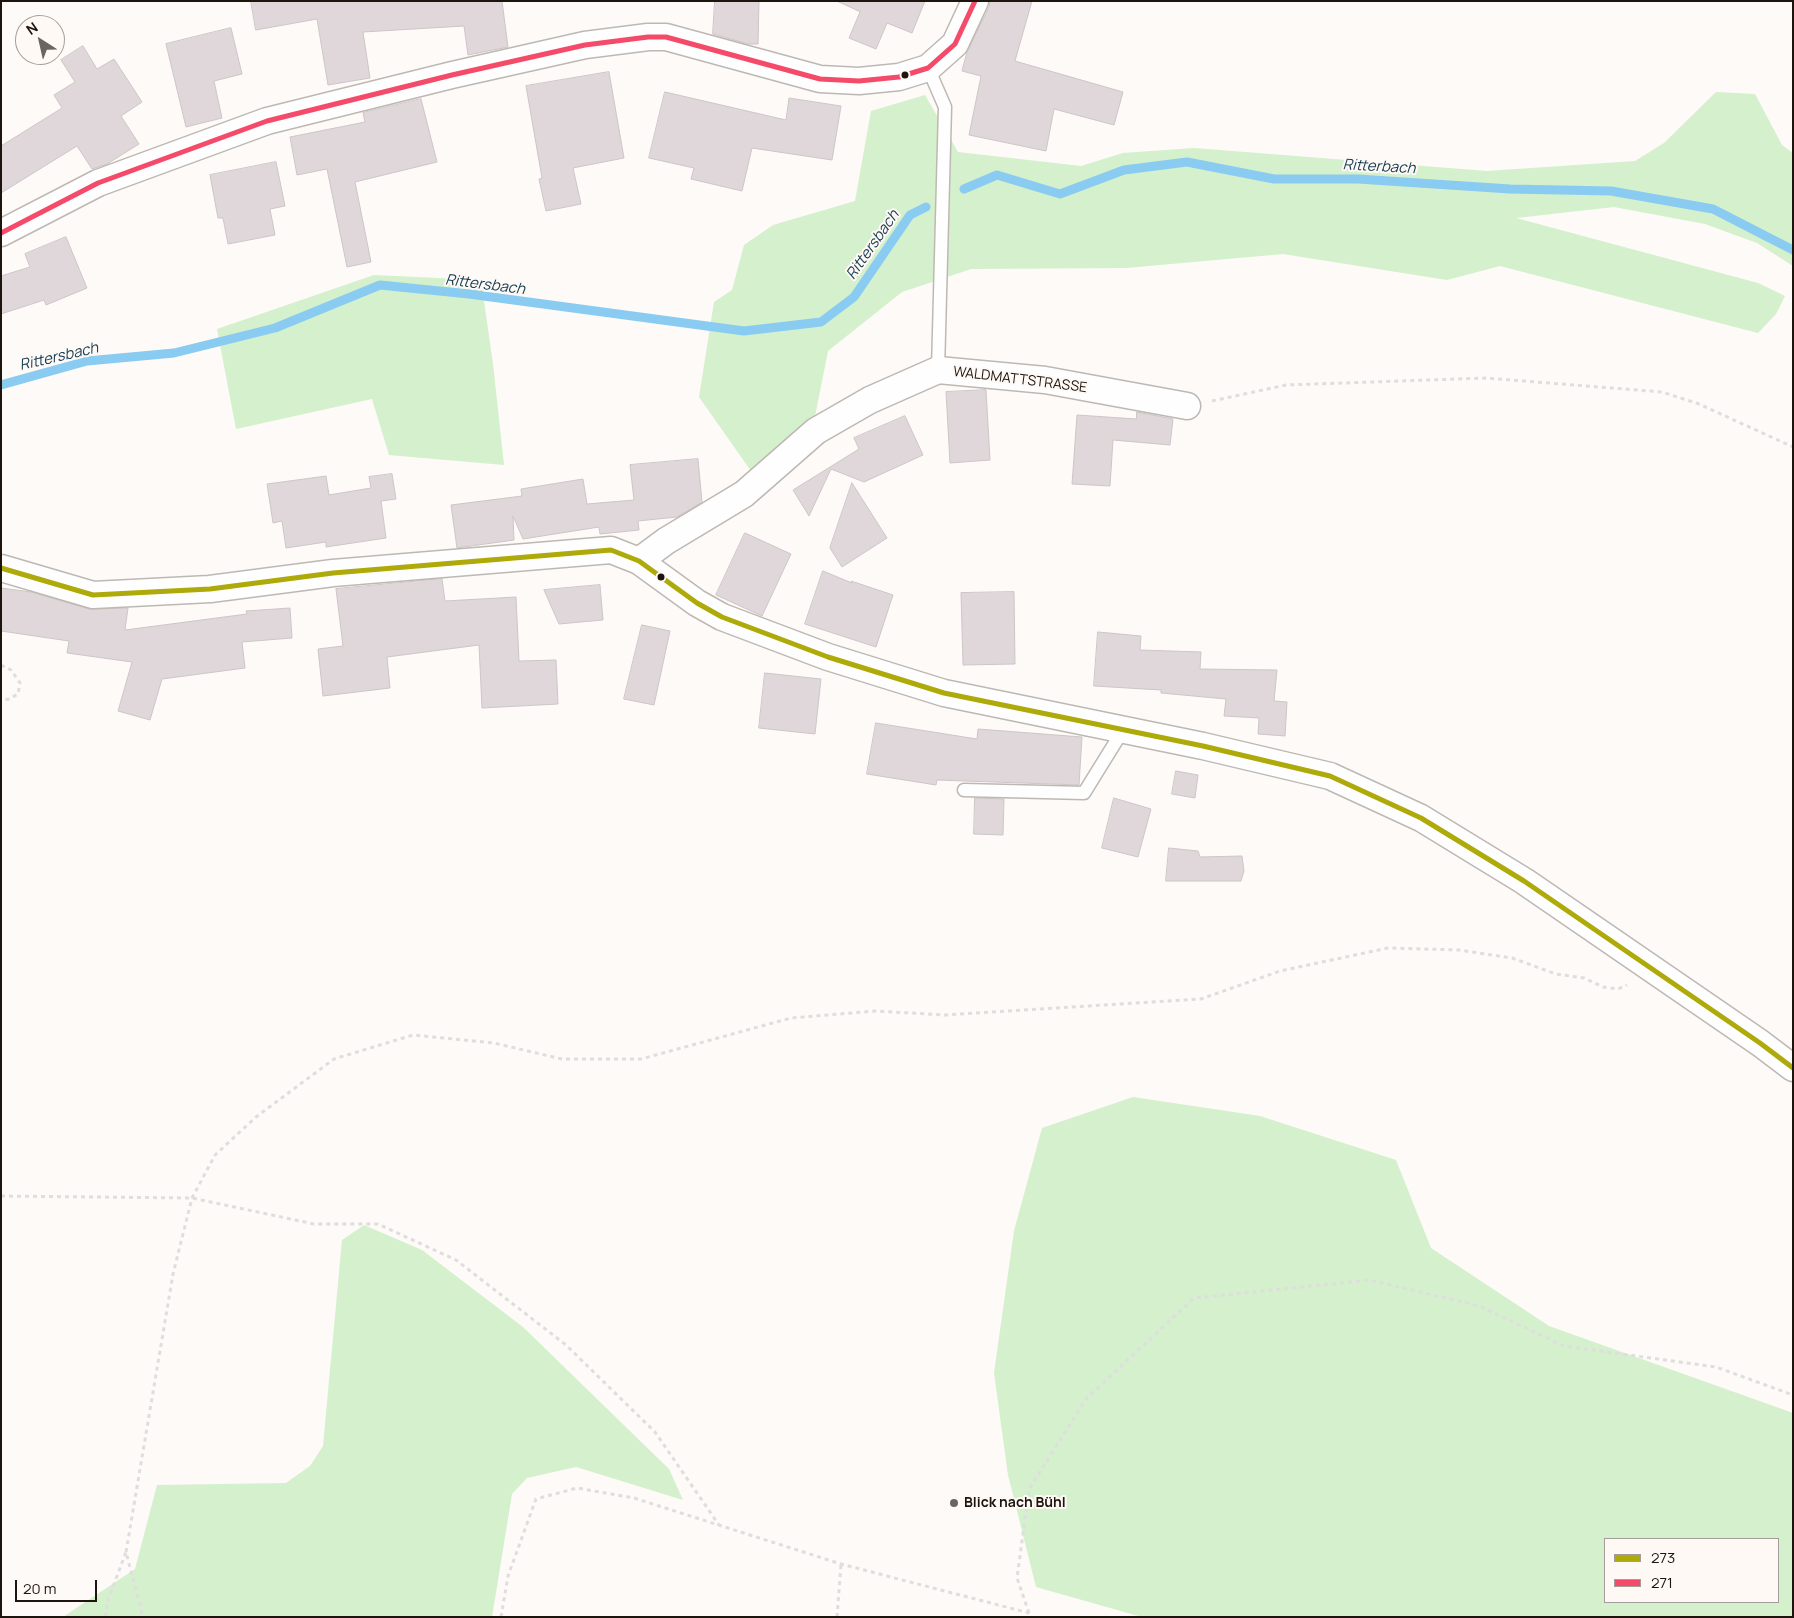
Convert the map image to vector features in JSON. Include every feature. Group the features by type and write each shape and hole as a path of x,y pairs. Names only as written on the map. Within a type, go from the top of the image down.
{"street":[{"path":"1,233 98,183 267,121 585,45 648,37 666,37 820,79 859,80 899,77 928,68 955,44 975,1"},
{"name":"WALDMATTSTRASSE","path":"639,561 666,541 744,494 816,432 870,400 938,370 1045,380 1187,406"},
{"path":"1,568 93,595 210,589 333,573 611,550 639,561 697,603 722,617 828,657 944,693 1203,746 1330,776 1420,818 1524,881 1793,1068"}],"lane":[{"path":"928,68 945,107 938,370"},
{"path":"964,790 1084,793 1123,730"}],"path":[{"path":"1187,406 1286,385 1486,378 1662,392 1698,404 1793,447"},
{"path":"1,665 11,670 20,683 18,694 9,699 1,700"},
{"path":"105,1617 108,1600 126,1552 173,1274 192,1198 216,1155 256,1117 334,1059 413,1034 494,1043 562,1059 641,1059 791,1018 875,1011 946,1015 1201,999 1280,971 1388,948 1459,950 1512,958 1556,974 1584,978 1603,988 1618,989 1632,982 1648,967"},
{"path":"1,1196 192,1198 314,1224 378,1224 456,1260 566,1346 655,1432 719,1525"},
{"path":"1032,1617 1017,1578 1029,1489 1086,1399 1194,1298 1370,1280 1479,1306 1564,1346 1716,1367 1793,1395"},
{"path":"501,1617 508,1576 536,1499 577,1488 634,1498 841,1564 1029,1613"},
{"path":"126,1552 143,1617"},
{"path":"837,1617 841,1564"}],"green space":[{"path":"1716,92 1755,94 1782,145 1793,153 1793,266 1757,243 1705,224 1614,207 1516,218 1758,283 1785,296 1776,314 1758,333 1500,266 1447,280 1283,254 1126,268 971,269 902,292 828,351 815,416 751,471 699,397 714,302 732,290 744,245 773,225 855,201 871,111 925,95 958,152 1081,166 1123,153 1194,148 1487,171 1635,161 1664,143"},
{"path":"374,275 481,280 493,364 504,465 389,455 372,399 236,429 217,329"},
{"path":"1133,1097 1260,1116 1396,1160 1431,1248 1549,1326 1793,1413 1793,1617 1142,1617 1036,1587 1008,1475 994,1373 1014,1231 1042,1128"},
{"path":"364,1225 422,1250 523,1327 669,1469 683,1500 576,1467 527,1478 512,1494 492,1617 63,1617 135,1569 157,1485 286,1483 310,1466 323,1446 342,1240"}],"building":[{"path":"251,1 502,1 508,47 468,55 464,26 363,32 370,78 328,85 317,19 256,30"},
{"path":"715,1 759,1 758,44 748,44 713,34"},
{"path":"837,1 925,1 912,33 887,23 876,49 849,38 860,12"},
{"path":"990,1 1032,1 1015,61 1123,92 1114,125 1054,109 1046,151 969,135 981,76 962,71 967,52 989,7"},
{"path":"231,28 242,74 214,81 222,118 186,127 166,44"},
{"path":"83,46 97,69 114,59 142,102 121,116 139,144 107,164 92,169 77,146 1,193 1,146 62,108 54,95 75,82 64,65 65,57"},
{"path":"609,72 624,158 573,168 581,204 546,211 539,179 542,178 526,86"},
{"path":"665,92 786,120 789,98 841,106 832,160 752,148 742,191 691,179 694,168 649,158"},
{"path":"421,99 437,162 355,182 371,262 347,267 327,169 297,175 290,137 365,122 363,113"},
{"path":"276,162 285,206 270,209 275,235 228,244 223,218 218,218 210,175"},
{"path":"66,237 87,288 46,305 44,300 1,314 1,276 30,267 25,254"},
{"path":"986,390 990,460 950,463 946,392"},
{"path":"1137,412 1173,419 1170,445 1113,440 1110,486 1072,484 1077,415 1136,419"},
{"path":"905,416 923,455 864,482 831,469 809,516 793,490 859,449 854,438"},
{"path":"698,459 702,502 677,517 638,521 639,530 600,534 599,527 523,539 513,516 514,540 457,548 451,505 522,496 521,489 583,479 587,504 634,500 630,465"},
{"path":"392,474 396,499 381,501 386,538 326,547 326,542 286,548 282,521 273,523 267,484 326,476 329,495 371,488 369,477"},
{"path":"852,483 887,538 842,567 830,548"},
{"path":"745,533 791,554 762,616 716,595"},
{"path":"823,571 852,583 851,581 893,595 876,647 805,624"},
{"path":"442,579 445,601 516,597 519,661 556,660 558,704 482,708 479,645 387,657 390,688 323,696 318,649 343,646 336,589"},
{"path":"600,585 603,620 559,624 544,590"},
{"path":"1,588 31,592 89,609 128,608 125,630 247,614 246,611 290,608 292,638 242,642 245,668 162,679 150,720 118,711 132,662 67,653 69,641 1,631"},
{"path":"1014,592 1015,664 963,665 961,593"},
{"path":"642,625 670,631 654,705 624,699"},
{"path":"1098,632 1141,636 1140,650 1201,652 1200,669 1277,670 1274,701 1287,702 1285,736 1258,734 1259,718 1224,716 1226,699 1161,693 1161,690 1094,686"},
{"path":"765,673 821,679 815,734 759,728"},
{"path":"876,723 977,739 978,729 1082,737 1079,785 937,780 936,785 867,774"},
{"path":"1176,771 1198,775 1195,798 1172,794"},
{"path":"975,798 1004,799 1003,835 974,834"},
{"path":"1114,798 1151,809 1138,857 1102,848"},
{"path":"1169,848 1198,851 1200,857 1242,856 1244,871 1241,881 1166,881"}],"waterway":[{"name":"Ritterbach","path":"964,189 997,175 1060,194 1124,170 1187,162 1274,179 1358,179 1510,189 1611,191 1713,209 1793,250"},
{"name":"Rittersbach","path":"1,385 87,361 174,353 275,328 380,285 469,294 744,331 821,322 854,297 910,215 926,207"}],"transit line":[{"name":"271","path":"1,233 98,183 267,121 452,75 585,45 648,37 666,37 820,79 859,81 899,77 928,68 955,44 975,1"},
{"name":"273","path":"1,568 93,595 210,589 333,573 611,550 639,561 697,603 722,617 828,657 944,693 1203,746 1330,776 1421,818 1524,881 1760,1043 1793,1068"}],"place":[{"name":"Blick nach Bühl","path":"954,1503"}]}
